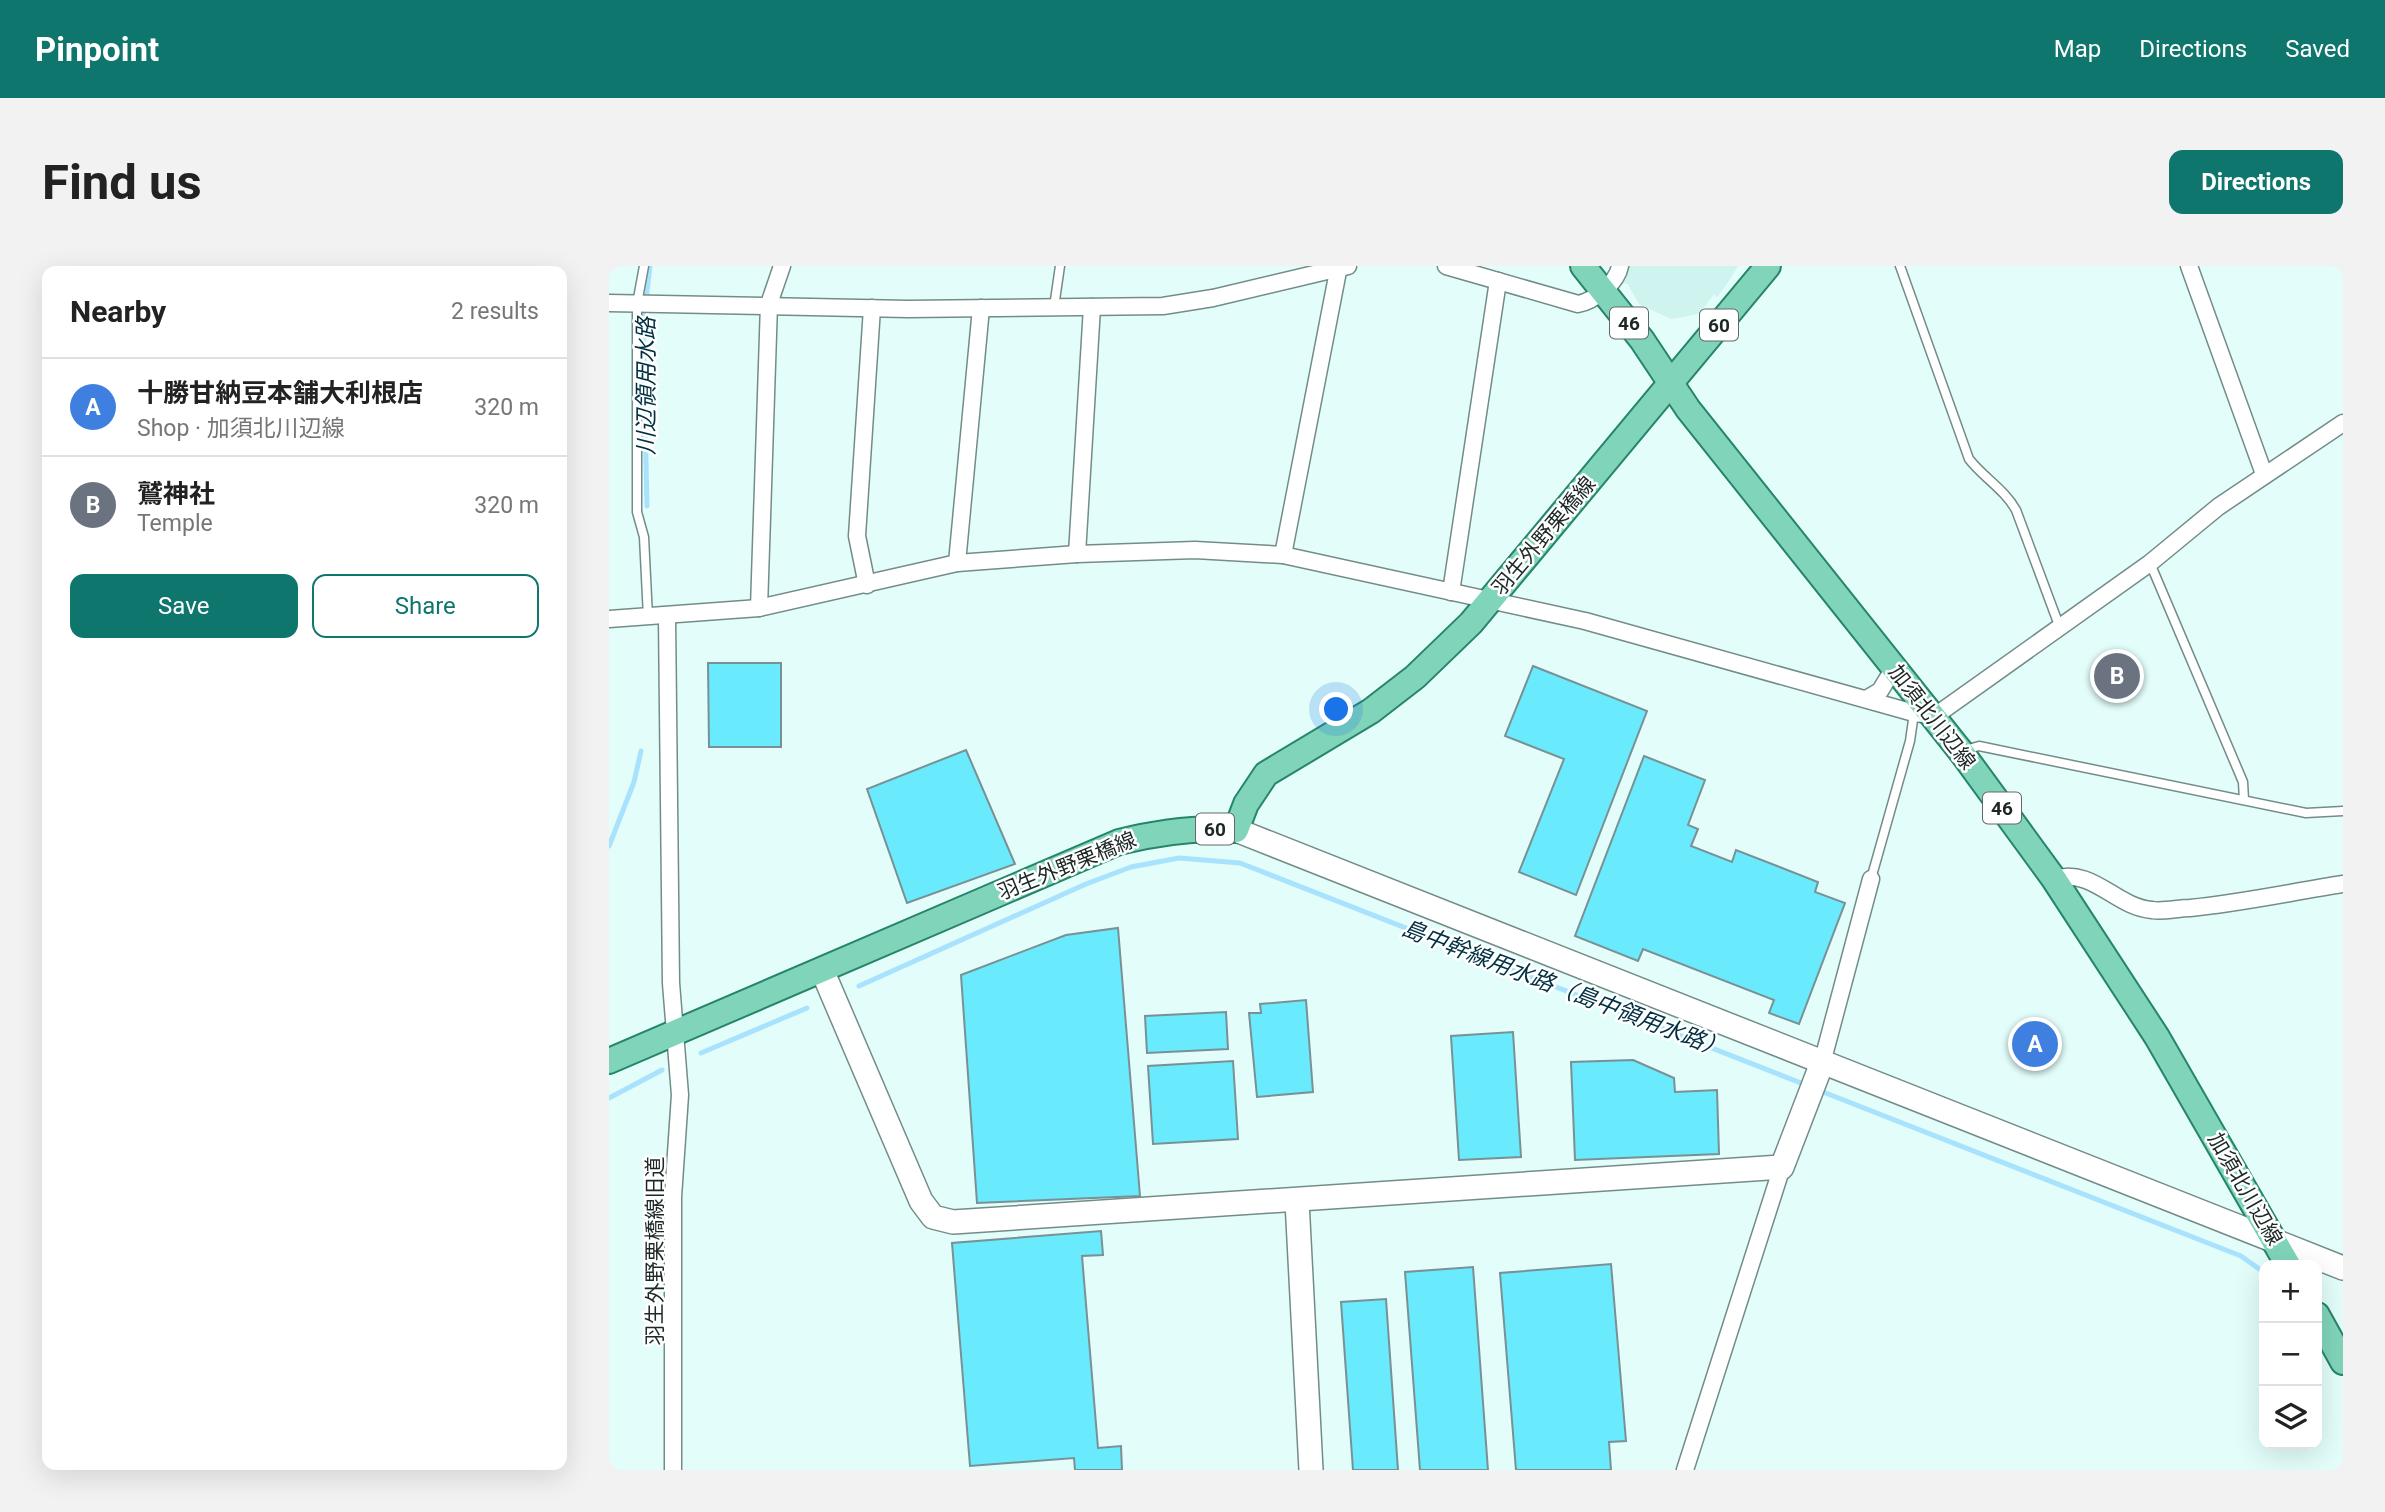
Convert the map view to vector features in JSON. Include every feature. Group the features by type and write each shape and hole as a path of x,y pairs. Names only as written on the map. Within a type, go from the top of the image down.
{"main road":[{"name":"加須北川辺線","path":"1583,266 1670,384 1894,668 1923,714 1962,753 2054,879 2150,1025 2285,1260"},
{"name":"羽生外野栗橋線","path":"609,1061 1119,842 1159,832 1200,828 1236,830 1245,804 1266,774 1339,732 1415,677 1491,600 1768,266"},
{"path":"2321,1323 2343,1362"}],"street":[{"path":"759,608 769,304 782,266"},
{"path":"1445,266 1578,304 1615,280 1620,266"},
{"path":"2189,266 2264,474"},
{"path":"609,303 872,308 1092,307 1185,303 1342,267 1283,555"},
{"path":"1451,592 1498,281"},
{"path":"1077,554 1092,307"},
{"path":"867,585 857,537 872,308"},
{"path":"957,563 981,308"},
{"path":"609,619 667,617 759,608 957,563 1077,554 1195,550 1283,555 1585,621 1923,714 1943,711 2150,563 2218,507 2264,474 2342,426"},
{"name":"羽生外野栗橋線旧道","path":"667,617 671,983 680,1095 673,1197 673,1470"},
{"path":"1868,698 1880,691 1894,668"},
{"path":"1236,830 2343,1268"},
{"path":"2054,879 2069,874 2080,877 2135,906 2153,911 2212,906 2343,884"},
{"path":"1685,1470 1782,1167 1822,1063 1871,879"},
{"path":"822,970 921,1201 933,1217 953,1222 1782,1167"},
{"path":"1297,1201 1311,1470"}],"lane":[{"path":"644,266 637,512 645,537 648,617"},
{"path":"1054,307 1060,266"},
{"path":"1900,266 1969,459 1984,477 2008,496 2016,510 2060,628"},
{"path":"2150,563 2243,782 2244,800"},
{"path":"1871,879 1910,741 1923,714"},
{"path":"1962,753 1979,746 2306,813 2343,811"}],"shaded area":[{"path":"1626,266 1738,266 1717,297 1714,294 1699,314 1671,319 1639,304 1627,283 1624,284"}],"building":[{"path":"708,663 781,663 781,747 709,747"},
{"path":"1533,666 1647,711 1576,895 1519,872 1564,759 1505,736"},
{"path":"966,750 1015,864 907,903 867,789"},
{"path":"1644,756 1705,780 1688,825 1698,829 1691,846 1732,862 1736,850 1818,882 1815,892 1845,903 1799,1024 1769,1013 1774,1000 1643,949 1638,961 1575,936"},
{"path":"1118,928 1140,1196 977,1203 961,975 1066,935"},
{"path":"1306,1000 1313,1092 1257,1097 1249,1013 1261,1013 1260,1004"},
{"path":"1226,1012 1228,1049 1147,1053 1145,1016"},
{"path":"1513,1032 1521,1157 1459,1160 1451,1036"},
{"path":"1633,1060 1674,1078 1675,1092 1717,1090 1719,1154 1575,1160 1571,1062"},
{"path":"1233,1061 1238,1139 1153,1144 1148,1066"},
{"path":"1101,1231 1103,1255 1082,1256 1098,1448 1121,1446 1122,1470 1075,1470 1074,1458 970,1466 952,1243"},
{"path":"1611,1264 1626,1441 1609,1442 1611,1470 1516,1470 1500,1273"},
{"path":"1473,1267 1488,1470 1420,1470 1405,1272"},
{"path":"1386,1299 1398,1470 1353,1470 1341,1302"}],"waterway":[{"name":"川辺領用水路","path":"647,506 643,326 650,266"},
{"name":"川辺領用水路","path":"609,846 634,782 641,751"},
{"name":"島中幹線用水路（島中領用水路）","path":"859,986 1086,884 1131,867 1179,858 1240,863 1806,1085"},
{"name":"島中幹線用水路（島中領用水路）","path":"701,1053 807,1008"},
{"name":"島中幹線用水路（島中領用水路）","path":"609,1098 662,1070"},
{"name":"島中幹線用水路（島中領用水路）","path":"1818,1090 2241,1256 2259,1269"}],"place":[{"name":"鷲神社","path":"2117,676"},
{"name":"十勝甘納豆本舗大利根店","path":"2035,1044"}]}
